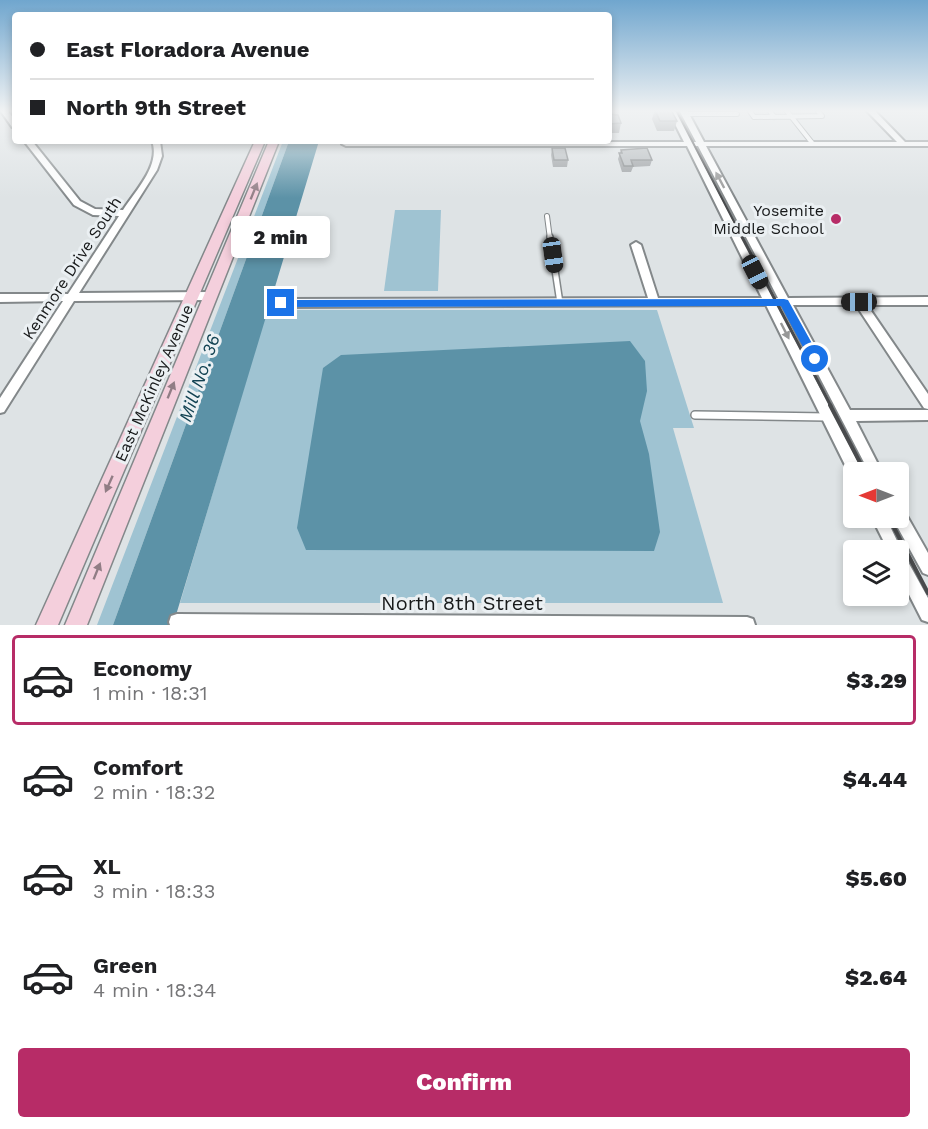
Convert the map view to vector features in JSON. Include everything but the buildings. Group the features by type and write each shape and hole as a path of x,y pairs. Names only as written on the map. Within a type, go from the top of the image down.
{"main road":[{"name":"East McKinley Avenue","path":"47,625 201,296 269,144"},
{"name":"East McKinley Avenue","path":"76,625 201,296"}],"street":[{"path":"692,139 871,462"},
{"path":"693,139 851,462"},
{"path":"898,139 903,144"},
{"path":"30,144 77,203 93,212 126,213"},
{"name":"Kenmore Drive South","path":"0,408 159,158 157,144"},
{"path":"612,144 928,144"},
{"path":"636,245 655,303"},
{"path":"0,298 201,296"},
{"path":"281,303 928,301"},
{"path":"859,302 928,404"},
{"path":"846,416 928,415"},
{"path":"906,528 928,568"},
{"path":"909,578 928,614"},
{"name":"North 8th Street","path":"177,622 747,625"}],"lane":[{"path":"809,139 813,144"},
{"path":"547,216 560,303"},
{"path":"695,415 828,417"}],"shaded area":[{"path":"282,144 288,144 113,625 97,625"},
{"path":"288,144 318,144 173,625 113,625"},
{"path":"395,210 441,210 438,291 384,291"},
{"path":"267,310 657,310 694,428 673,428 723,603 180,603"},
{"path":"630,341 645,361 647,391 640,421 649,454 660,532 654,551 306,550 297,528 323,368 341,355"}],"railway":[{"path":"691,139 743,239"},
{"path":"742,237 831,406"},
{"path":"830,405 860,462"},
{"path":"894,528 928,593"}],"place":[{"name":"Yosemite Middle School","path":"836,219"}],"route":[{"path":"281,303 784,302 815,359"}],"water label":[{"name":"Mill No. 36","path":"199,378"}]}
